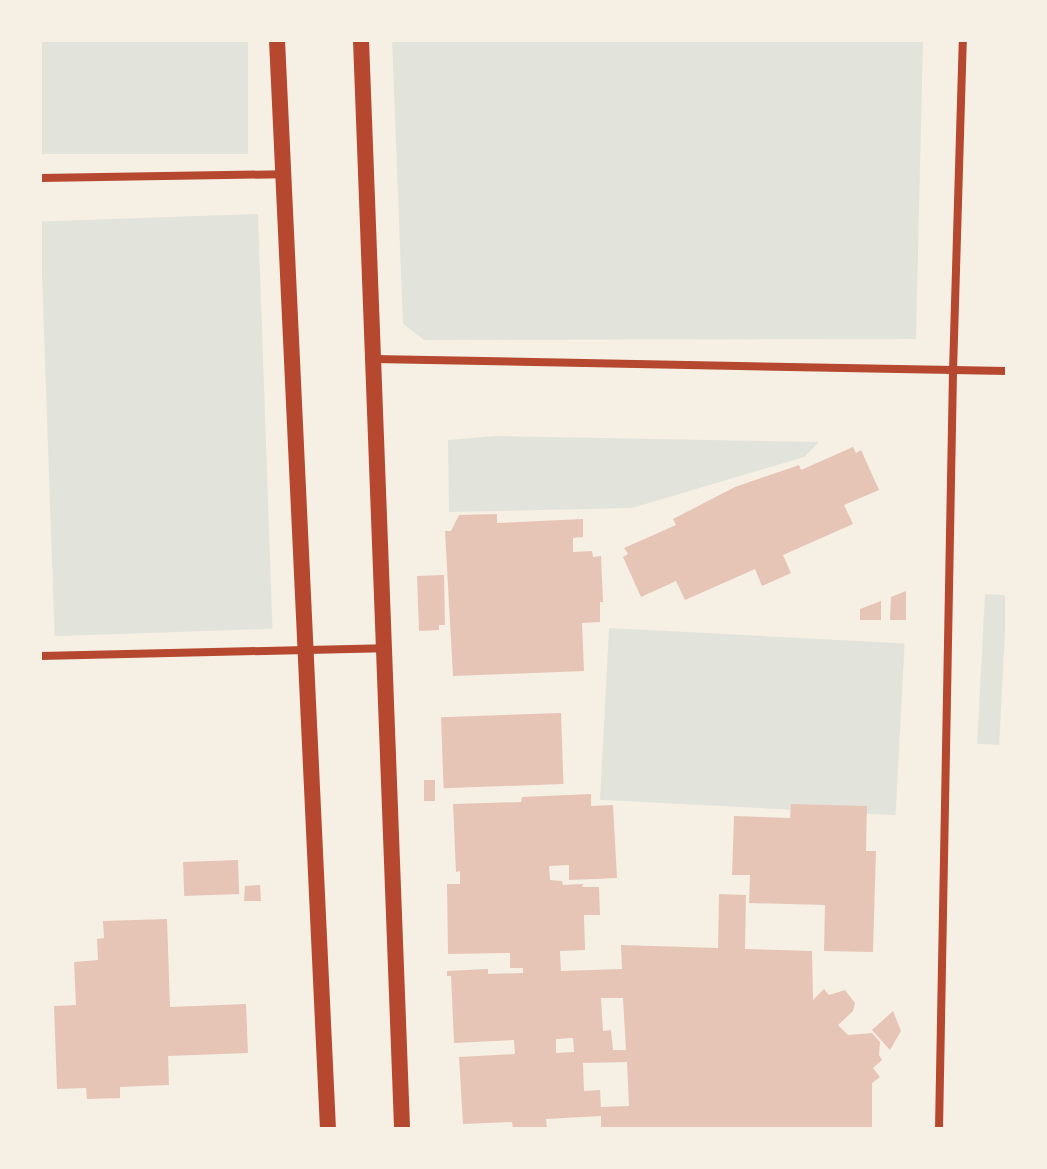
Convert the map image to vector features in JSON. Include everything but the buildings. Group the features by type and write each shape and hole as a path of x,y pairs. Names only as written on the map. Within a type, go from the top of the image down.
{"main road":[{"path":"277,40 303,651 328,1129"},
{"path":"361,40 402,1129"}],"street":[{"path":"939,1129 953,371 963,40"},
{"path":"40,178 283,174"},
{"path":"374,359 1007,371"},
{"path":"40,656 384,648"}],"shaded area":[{"path":"40,40 248,40 248,154 40,154"},
{"path":"392,40 923,40 916,339 424,340 403,324"},
{"path":"258,214 272,629 55,636 40,222"},
{"path":"496,436 819,442 804,457 632,508 449,512 448,440"},
{"path":"985,594 1007,595 999,745 977,744"},
{"path":"609,628 905,643 896,815 600,800"}]}
